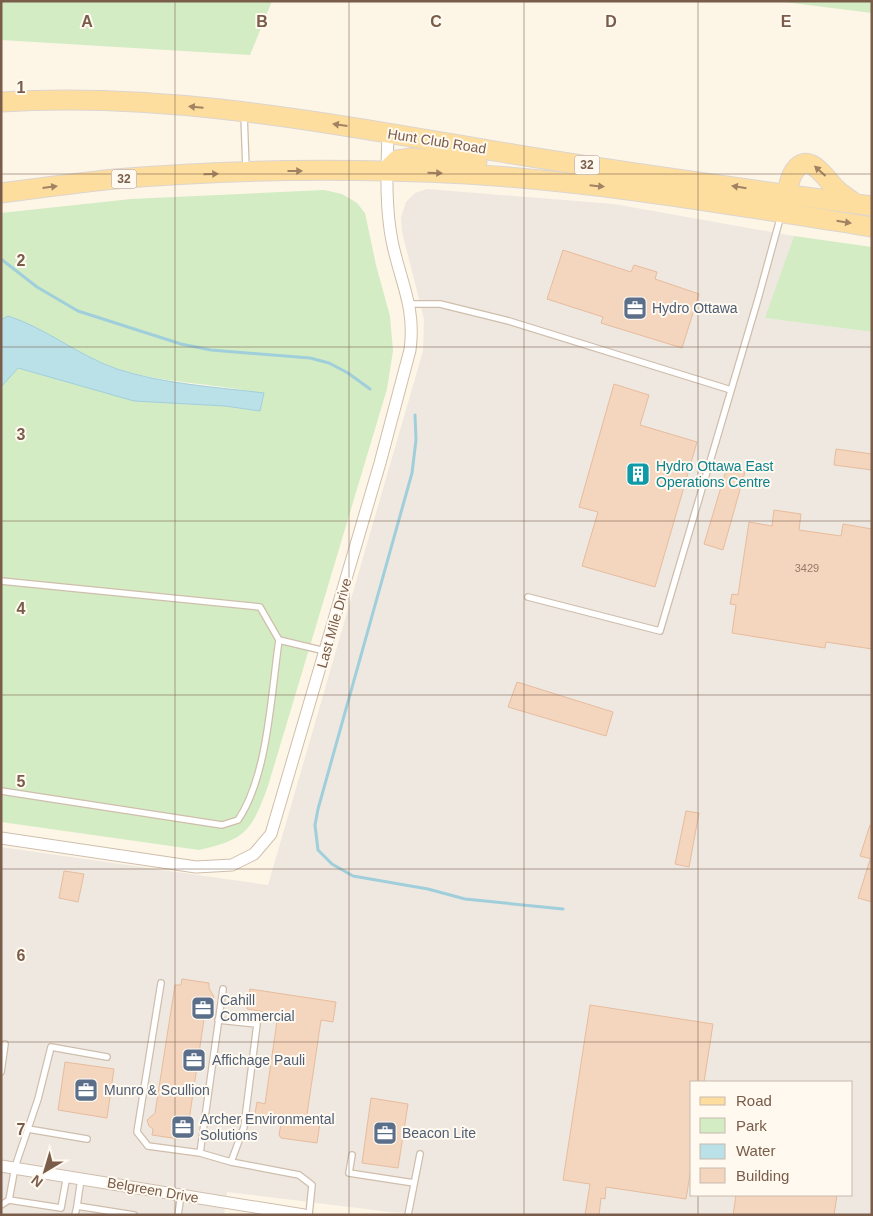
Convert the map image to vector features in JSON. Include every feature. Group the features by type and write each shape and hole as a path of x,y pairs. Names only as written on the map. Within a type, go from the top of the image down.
{"main road":[{"name":"Hunt Club Road","path":"1,102 87,99 244,112 864,205"},
{"path":"386,171 397,160 411,158 624,174 640,172"},
{"path":"781,213 792,175 802,166 808,164 819,168 837,190 864,205"},
{"name":"Hunt Club Road","path":"1,193 113,179 246,172 386,171 472,174 591,186 872,227"}],"street":[{"name":"Last Mile Drive","path":"1,838 196,867 232,865 254,854 272,834 404,380 413,331 410,304 392,242 389,219 386,171 388,133"},
{"name":"Belgreen Drive","path":"1,1166 81,1177 181,1195 239,1210 304,1215"}],"lane":[{"path":"244,112 246,172"},
{"path":"528,597 660,631 781,213"},
{"path":"410,304 440,304 509,321 731,390"},
{"path":"1,581 260,607 279,640 262,758 246,808 238,820 222,824 1,791"},
{"path":"279,640 326,651"},
{"path":"162,983 137,1132 148,1146 200,1153 231,1162 299,1175 312,1185 310,1215"},
{"path":"200,1153 223,989"},
{"path":"218,1020 257,1024 244,1127 231,1162"},
{"path":"1,1072 5,1044"},
{"path":"1,1205 8,1200 15,1167 38,1099 51,1047 107,1057"},
{"path":"28,1129 87,1138"},
{"path":"352,1154 349,1173 414,1183"},
{"path":"408,1215 420,1154"},
{"path":"8,1200 61,1208 67,1175"},
{"path":"75,1215 81,1177"},
{"path":"178,1215 181,1195"},
{"path":"77,1206 134,1215"}],"shaded area":[{"path":"427,189 614,204 794,236 766,318 872,332 872,1215 437,1215 390,1212 227,1192 224,1215 1,1215 1,847 268,885 423,351 424,319 402,232 401,217 406,202 415,193"}],"green space":[{"path":"1,1 272,1 250,55 1,40"},
{"path":"776,1 872,1 872,13"},
{"path":"324,190 342,194 357,203 365,213 376,265 390,316 393,351 387,389 268,786 252,823 237,837 199,850 1,822 1,387 18,368 134,401 225,406 260,411 264,394 153,378 117,369 89,357 22,321 8,316 1,320 1,213 131,199"},
{"path":"794,236 872,247 872,332 765,318"}],"water":[{"path":"8,316 22,321 89,357 117,369 171,382 264,393 260,411 225,406 134,401 18,368 1,387 1,320"}],"building":[{"name":"Hydro Ottawa","path":"563,250 631,272 634,265 657,272 655,279 699,294 682,348 601,323 603,317 547,299"},
{"name":"Hydro Ottawa East Operations Centre","path":"614,384 649,395 640,425 697,442 655,587 582,566 598,512 579,507"},
{"path":"836,449 872,454 872,470 834,465"},
{"path":"727,467 745,472 723,550 704,544"},
{"path":"774,510 801,514 799,530 841,536 843,524 872,529 872,649 826,642 825,648 732,633 736,605 730,604 732,594 738,595 749,522 772,526"},
{"path":"517,682 613,712 606,736 508,707"},
{"path":"686,811 699,813 689,867 675,864"},
{"path":"870,825 872,825 872,859 860,856"},
{"path":"870,860 872,861 872,902 858,898"},
{"path":"64,871 84,874 78,902 59,898"},
{"path":"182,979 209,983 209,988 214,997 212,1002 206,1006 187,1134 180,1133 179,1139 152,1135 153,1129 149,1126 147,1120 155,1113 175,985 181,985"},
{"path":"250,989 336,1002 333,1022 321,1020 306,1121 320,1123 317,1143 281,1138 279,1135 281,1123 254,1119 257,1102 265,1104 278,1014 247,1009"},
{"path":"590,1005 713,1024 704,1081 690,1081 690,1175 686,1199 606,1187 605,1199 601,1198 599,1215 585,1215 590,1184 563,1180"},
{"name":"Munro & Scullion","path":"65,1062 114,1069 107,1118 58,1110"},
{"name":"Beacon Lite","path":"371,1098 408,1104 398,1168 362,1163"},
{"path":"736,1196 837,1196 834,1215 733,1215"}],"waterway":[{"path":"1,259 37,287 78,311 181,344 211,350 310,358 329,363 348,373 370,389"},
{"path":"415,415 416,440 412,473 318,809 315,825 318,850 332,864 353,876 428,889 465,899 563,909"}],"place":[{"name":"Hydro Ottawa","path":"635,308"},
{"name":"Hydro Ottawa East Operations Centre","path":"638,474"},
{"name":"Cahill Commercial","path":"203,1008"},
{"name":"Affichage Pauli","path":"194,1060"},
{"name":"Munro & Scullion","path":"86,1090"},
{"name":"Archer Environmental Solutions","path":"183,1127"},
{"name":"Beacon Lite","path":"385,1133"}]}
